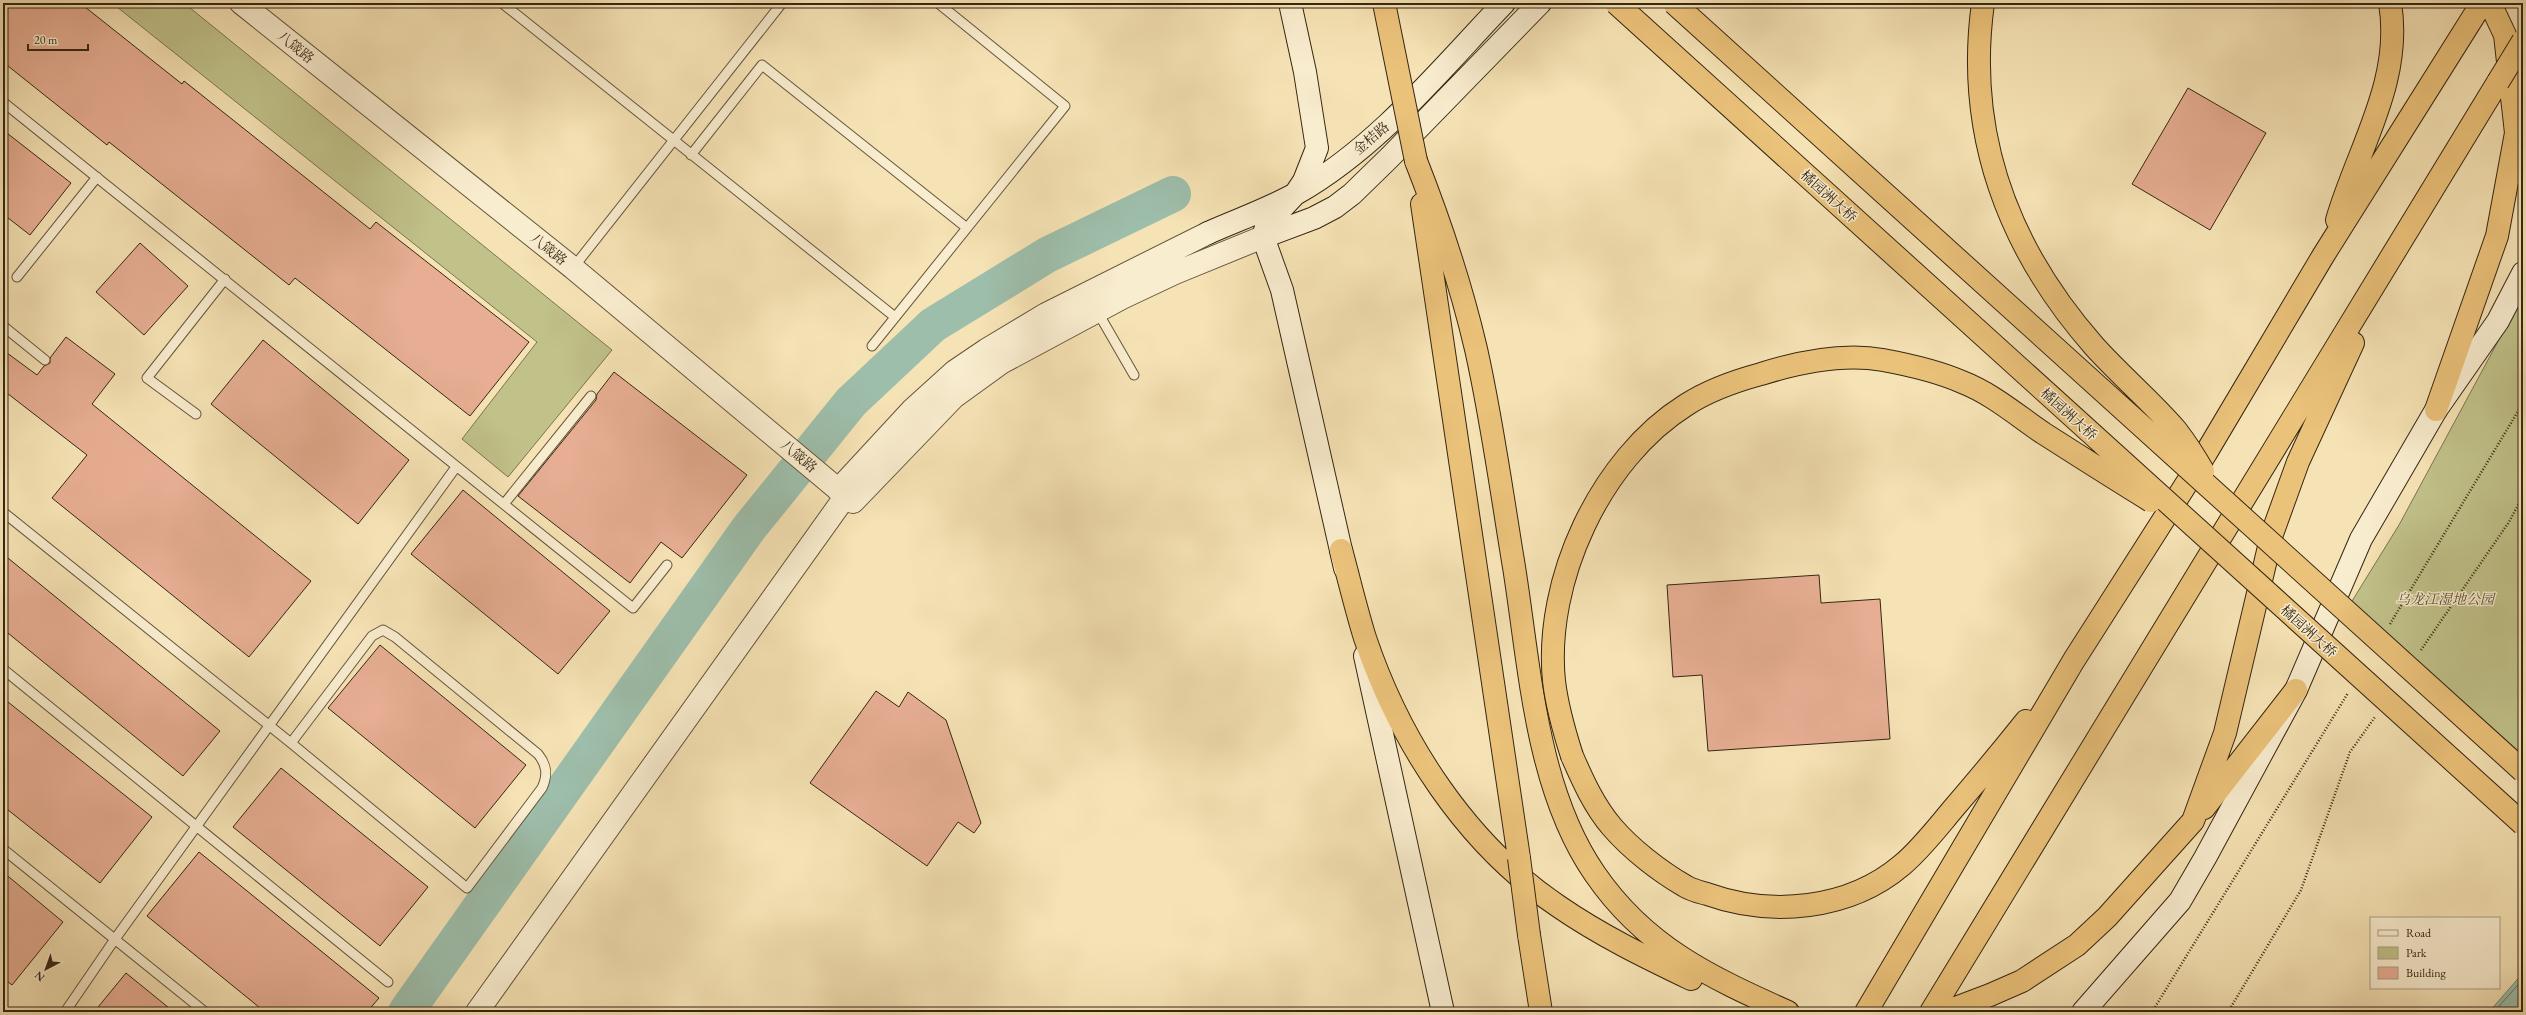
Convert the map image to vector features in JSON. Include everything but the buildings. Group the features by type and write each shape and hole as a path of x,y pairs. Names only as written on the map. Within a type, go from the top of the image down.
{"highway":[{"path":"1384,3 1416,161 1541,1012"},
{"name":"橘园洲大桥","path":"1616,3 2523,824"},
{"path":"1674,3 2523,771"},
{"path":"1983,3 1979,35 1979,66 1980,100 1985,136 1995,178 2025,248 2060,304 2094,345 2177,431 2223,500"},
{"path":"2323,256 2335,225 2347,184 2373,124 2389,71 2393,20 2390,3"},
{"path":"1866,1012 2074,660 2206,453 2323,256 2482,3"},
{"path":"2436,410 2497,236 2516,133 2504,35 2490,3"},
{"path":"1931,1012 2440,174 2523,41"},
{"path":"1416,161 1448,250 1476,349 1538,721 1555,795 1572,838 1595,874 1615,901 1664,948 1729,985 1788,1012"},
{"path":"2193,821 2225,733 2272,534 2298,462 2355,338 2440,174"},
{"path":"2074,660 1994,762 1933,834 1902,865 1873,884 1844,896 1817,904 1756,906 1721,899 1685,886 1645,858 1612,827 1587,791 1572,756 1558,707 1554,679 1555,638 1565,574 1586,522 1617,470 1637,446 1685,405 1712,391 1747,378 1810,362 1842,359 1880,360 1920,368 1964,382 2197,530"},
{"path":"1341,550 1365,638 1390,698 1412,744 1434,779 1477,835 1513,869 1557,906 1616,943 1718,992 1758,1008 1773,1012"},
{"path":"1945,1012 2022,981 2077,945 2107,918 2193,821 2251,750 2296,690"},
{"path":"1529,935 1529,1012"}],"main road":[{"name":"八箴路","path":"241,3 573,268 845,496"},
{"path":"1290,3 1305,72 1316,141 1312,161 1296,193 1267,224 1263,237 1282,290 1443,1012"},
{"name":"金桔路","path":"845,496 912,410 956,371 986,350 1040,318 1208,233 1296,193 1348,157 1388,124 1504,3"},
{"path":"477,1012 845,496 968,385 1030,346 1175,272 1314,218 1352,194 1540,3"},
{"path":"2083,1012 2180,901 2296,690 2361,539 2436,410 2498,321 2523,273"}],"lane":[{"path":"502,3 895,317"},
{"path":"573,268 782,3"},
{"path":"872,346 1065,106 938,3"},
{"path":"691,155 762,65 967,228"},
{"path":"3,102 633,608 667,565"},
{"path":"17,277 97,177"},
{"path":"196,414 147,378 225,279"},
{"path":"1097,311 1134,375"},
{"path":"3,326 45,360"},
{"path":"504,504 591,396"},
{"path":"65,1012 115,939 456,467"},
{"path":"3,512 270,725 291,743 467,888 542,788 546,774 543,760 538,754 396,637 383,630 372,636 291,743"},
{"path":"3,669 388,982"},
{"path":"3,849 205,1012"}],"path":[{"path":"2386,630 2523,403"},
{"path":"2418,654 2509,522 2523,496"},
{"path":"2152,1012 2349,691"},
{"path":"2228,1012 2301,890 2350,752 2377,713"}],"green space":[{"path":"112,3 184,3 612,350 508,477 462,439 537,342"},
{"name":"乌龙江湿地公园","path":"2523,295 2523,775 2344,614 2399,525"}],"water":[{"path":"2523,973 2523,1012 2489,1012"}],"waterway":[{"path":"406,1012 749,528 851,402 933,325 1047,255 1173,194"}]}
